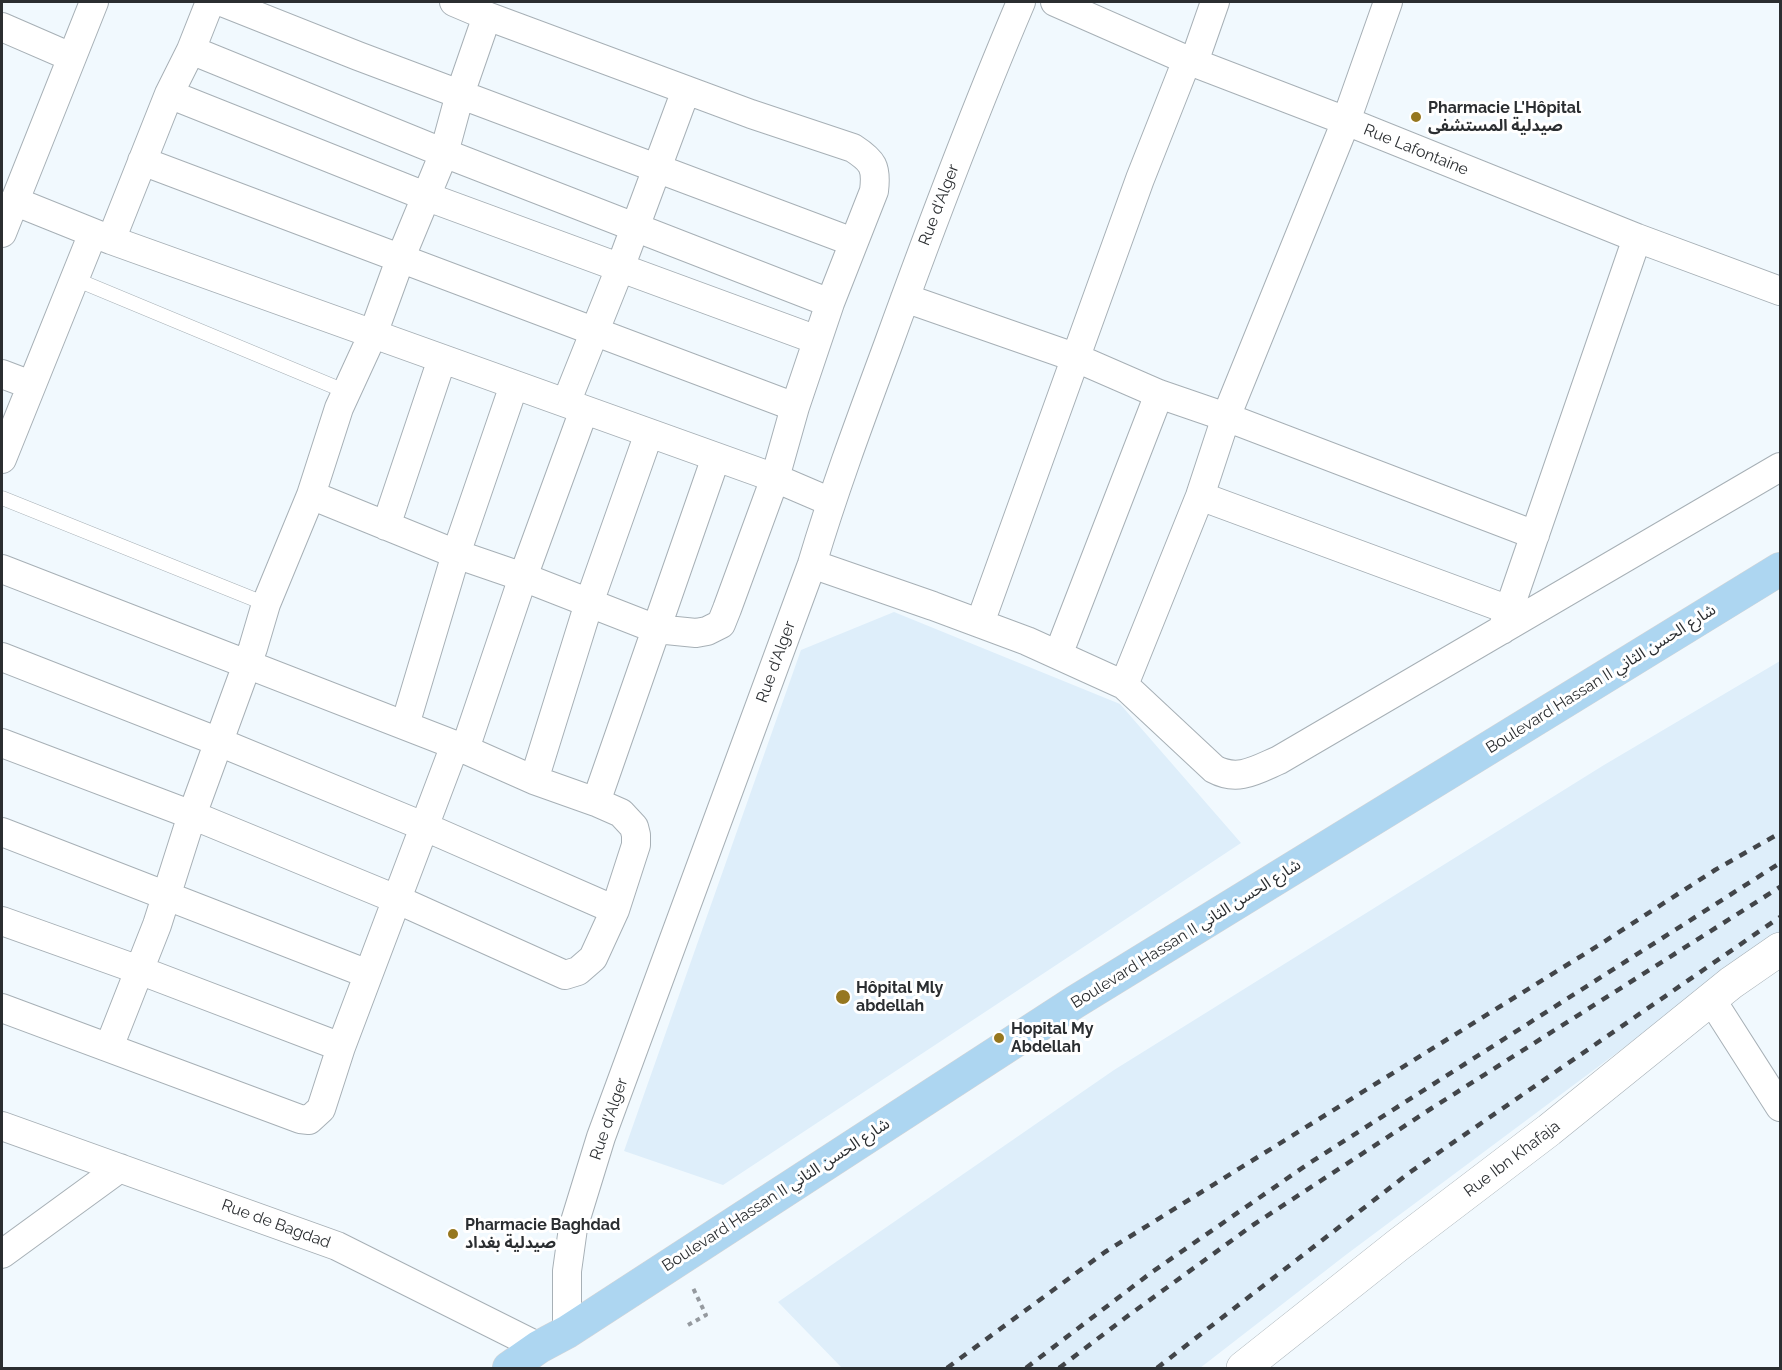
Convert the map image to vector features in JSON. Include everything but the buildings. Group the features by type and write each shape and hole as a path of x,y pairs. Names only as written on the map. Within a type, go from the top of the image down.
{"main road":[{"name":"Boulevard Hassan II شارع الحسن الثاني","path":"509,1368 1075,1002 1780,569"}],"street":[{"path":"2,234 94,2"},
{"path":"2,459 75,279 102,236 142,161 169,93 191,50 210,2"},
{"path":"222,2 358,56 853,242"},
{"path":"311,495 456,554 523,577 656,629 696,633 707,631 721,624 775,478 795,407 830,303 874,191 875,170 865,156 853,148 751,114 453,2"},
{"name":"Rue d'Alger","path":"553,1339 573,1228 601,1137 812,564 831,502 905,298 974,114 1021,2"},
{"name":"Rue Lafontaine","path":"1055,2 1190,61 1636,238 1780,291"},
{"path":"980,623 1140,179 1215,2"},
{"path":"1124,685 1200,496 1226,417 1346,121 1388,2"},
{"path":"110,1047 167,895 192,815 247,664 266,604 311,495 339,408 373,334 401,257 444,153 460,94 487,16"},
{"path":"2,27 71,57"},
{"path":"191,50 444,153 830,303"},
{"path":"2,1008 306,1120 314,1118 321,1109 341,1047 423,826 460,747 523,577 575,407 595,331 686,90"},
{"path":"169,93 425,196 818,340"},
{"path":"142,161 795,407"},
{"path":"14,201 102,236 775,478 831,502"},
{"path":"1505,620 1636,238"},
{"path":"905,298 1074,357 1159,394 1226,417 1534,536"},
{"path":"386,526 442,359"},
{"path":"2,374 32,385"},
{"path":"405,725 456,554 514,385"},
{"path":"1058,655 1159,394"},
{"path":"534,780 589,603 649,433"},
{"path":"596,802 716,457"},
{"path":"812,564 1027,640 1124,685 1214,769 1225,775 1238,776 1279,760 1505,620 1780,467"},
{"path":"1200,496 1505,620"},
{"path":"2,569 405,725 534,780 596,802 621,813 634,827 636,845 615,910 593,958 578,970 565,975 396,899 192,815 2,743"},
{"path":"2,657 219,742 423,826 615,910"},
{"path":"2,832 368,974"},
{"path":"2,921 139,970 341,1047"},
{"name":"Rue Ibn Khafaja","path":"1243,1368 1398,1245 1549,1131 1711,999 1780,949"},
{"path":"1711,999 1780,1107"},
{"name":"Rue de Bagdad","path":"2,1126 337,1246 553,1339"},
{"path":"2,1254 120,1168"}],"lane":[{"path":"75,279 346,392"},
{"path":"2,498 266,604"}],"path":[{"path":"688,1325 706,1315"}],"shaded area":[{"name":"Hôpital Mly abdellah","path":"894,612 1120,704 1241,843 723,1185 624,1151 801,650"},
{"path":"1780,661 1780,935 1701,990 1347,1254 1200,1368 842,1368 778,1302 1114,1070 1604,765"}],"railway":[{"path":"947,1368 1105,1252 1599,945 1715,870 1780,833"},
{"path":"1026,1368 1152,1272 1308,1164 1780,863"},
{"path":"1059,1368 1253,1225 1432,1108 1780,887"},
{"path":"1157,1368 1409,1173 1780,917"}],"place":[{"name":"Pharmacie L'Hôpital صيدلية المستشفى","path":"1416,117"},
{"name":"Hôpital Mly abdellah","path":"843,997"},
{"name":"Hopital My Abdellah","path":"999,1038"},
{"name":"Pharmacie Baghdad صيدلية بغداد","path":"453,1234"}]}
